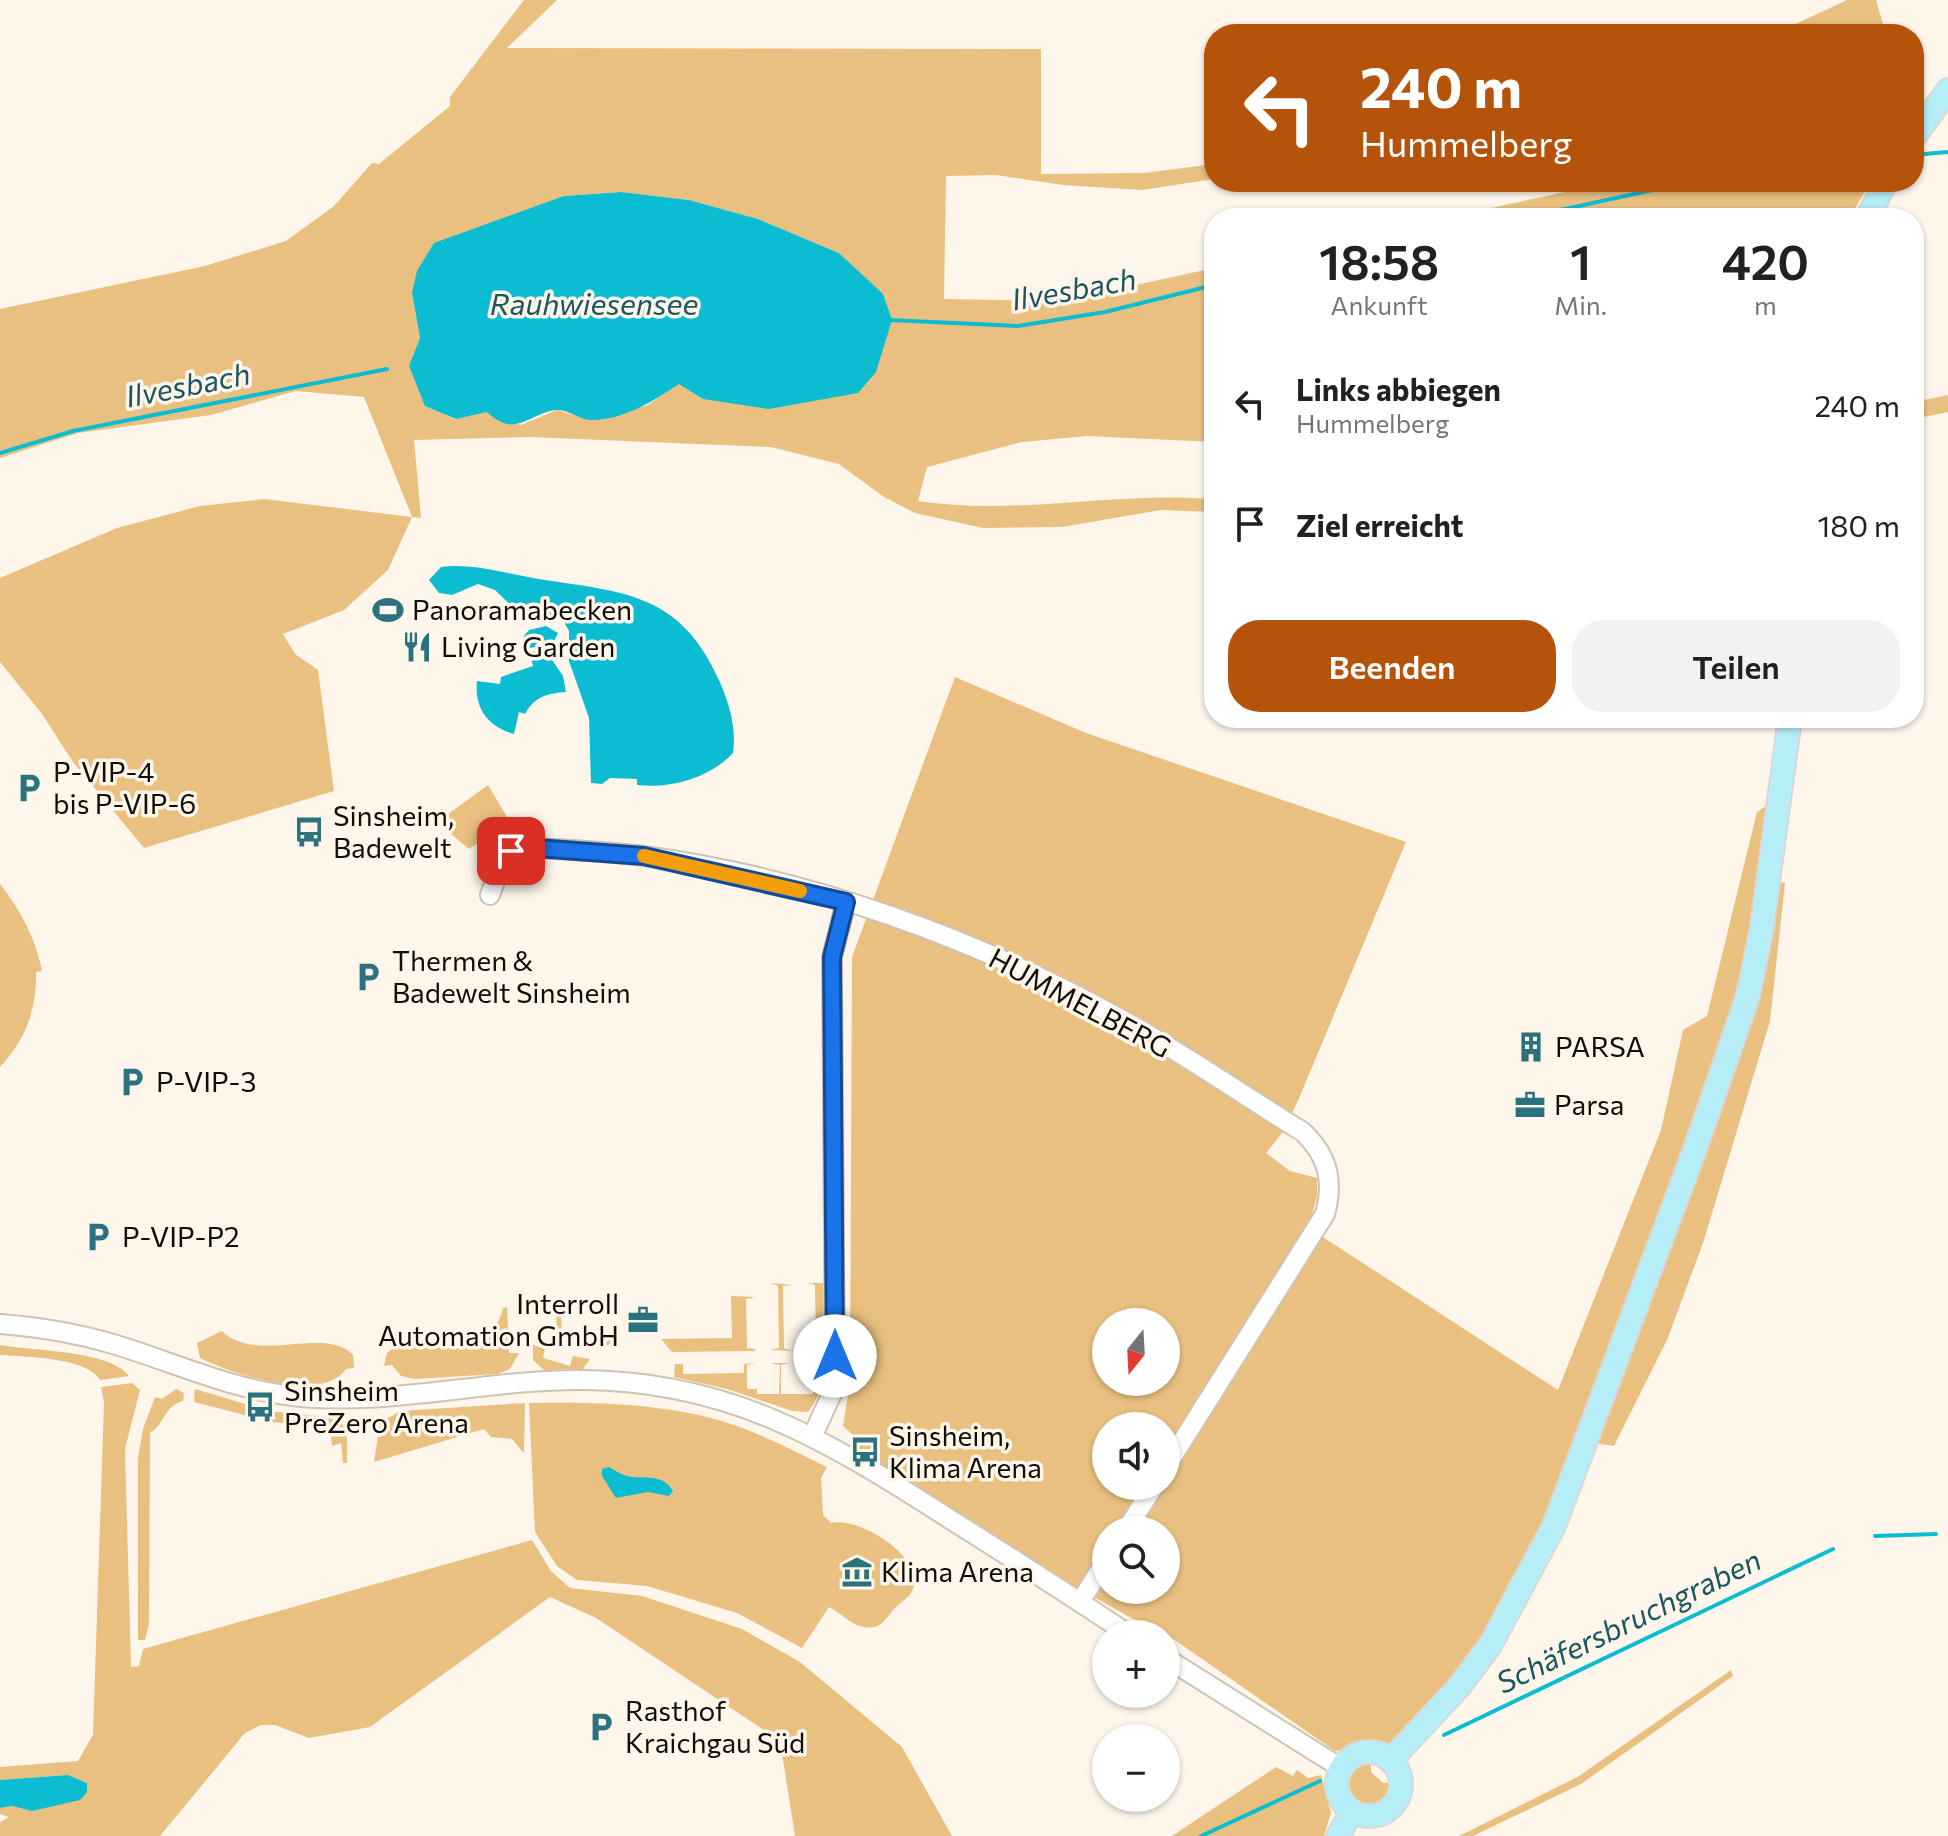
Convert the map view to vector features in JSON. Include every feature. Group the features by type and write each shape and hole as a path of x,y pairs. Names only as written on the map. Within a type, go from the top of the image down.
{"main road":[{"path":"1924,123 1948,90"},
{"path":"1390,1761 1459,1687 1491,1644 1526,1583 1560,1511 1689,1166 1748,996 1762,927 1789,728"},
{"path":"1364,1753 1381,1755 1390,1761 1400,1782 1394,1804 1374,1816 1352,1811 1338,1792 1341,1768 1364,1753"},
{"path":"1338,1836 1352,1811"}],"street":[{"name":"HUMMELBERG","path":"490,895 505,854 523,847 644,856 846,902 966,945 1088,1002 1303,1132 1317,1145 1330,1178 1328,1203 1320,1226 1180,1445"},
{"path":"813,1435 835,1387 832,957 846,902"},
{"path":"0,1324 79,1335 223,1382 272,1394 325,1398 525,1382 630,1382 733,1403 813,1435 1107,1620"},
{"path":"1080,1602 1092,1583"},
{"path":"1180,1667 1341,1768"}],"shaded area":[{"path":"524,0 557,0 507,48 1041,49 1041,174 1144,173 1204,165 1204,181 1142,190 1063,185 996,175 946,176 944,299 1062,301 1204,270 1204,442 1087,436 1022,442 927,467 918,501 992,506 1177,497 1204,498 1204,512 1161,510 1062,527 983,528 915,513 884,497 839,464 771,447 530,437 414,440 421,518 412,517 364,397 296,391 211,415 78,433 0,458 0,309 205,266 286,241 334,206 372,163 379,164 450,106 450,97","holes":["621,192 689,200 758,219 839,253 882,294 703,399 679,383 648,405 592,420 557,410 521,425 487,412 455,419 426,406 410,366 420,338 412,293 564,196"]},
{"path":"1847,0 1876,0 1883,24 1795,24"},
{"path":"1565,192 1864,192 1856,208 1491,208"},
{"path":"1948,395 1948,412 1924,417 1924,400"},
{"path":"264,499 412,517 388,570 344,610 283,634 295,654 318,670 334,791 144,848 73,762 42,714 0,662 0,578 117,528 200,506"},
{"path":"955,677 1086,733 1406,842 1300,1096 1284,1131 1266,1153 1290,1171 1317,1178 1317,1196 1309,1228 1558,1390 1661,1130 1683,1030 1707,1016 1757,812 1766,806 1747,946 1732,1006 1612,1356 1559,1492 1489,1634 1435,1700 1391,1745 1335,1751 1180,1644 1180,1620 1135,1620 1106,1604 1180,1604 1180,1516 1092,1516 1092,1596 855,1447 859,1440 843,1426 850,1383 852,957"},
{"path":"488,785 510,822 469,849 437,822"},
{"path":"1774,881 1785,883 1770,1021 1703,1243 1667,1340 1614,1446 1594,1443"},
{"path":"0,884 26,925 42,971 36,972 28,1023 17,1046 0,1067"},
{"path":"770,1283 793,1285 783,1286 784,1348 792,1351 770,1350 779,1348 778,1286"},
{"path":"807,1283 823,1283 824,1350 806,1349 816,1348 815,1285"},
{"path":"731,1296 756,1297 746,1299 747,1348 756,1349 754,1351 672,1352 661,1339 732,1338"},
{"path":"556,1304 561,1304 562,1340 616,1340 601,1349 557,1340"},
{"path":"507,1307 509,1353 519,1353 510,1369 498,1374 414,1379 401,1376 392,1365 384,1366 387,1353 402,1345 470,1341 484,1336 496,1326 503,1308"},
{"path":"222,1331 237,1341 253,1345 326,1343 341,1347 353,1355 354,1368 318,1384 276,1383 254,1378 200,1358 197,1343"},
{"path":"0,1345 88,1356 119,1367 129,1376 100,1380 93,1372 69,1363 0,1355"},
{"path":"533,1345 545,1349 543,1358 570,1366 573,1356 590,1359 583,1369 544,1370 533,1360"},
{"path":"823,1362 820,1388 808,1412 792,1411 727,1389 674,1377 675,1364 683,1364 683,1374 744,1373 744,1364 756,1363 747,1365 747,1389 757,1389 757,1394 779,1394 780,1365 770,1363 790,1363 781,1365 781,1394 813,1394 813,1365 803,1363"},
{"path":"132,1383 140,1390 125,1449 131,1667 139,1666 143,1649 532,1540 551,1571 570,1588 642,1596 742,1629 800,1662 902,1747 952,1836 795,1836 780,1741 596,1618 550,1597 370,1727 309,1738 275,1725 261,1725 245,1733 160,1836 0,1836 0,1822 9,1817 0,1814 0,1808 12,1806 32,1811 87,1783 68,1775 0,1780 0,1767 78,1761 93,1735 104,1403 101,1387"},
{"path":"176,1389 184,1393 183,1401 172,1407 150,1433 149,1624 145,1640 138,1640 138,1458 143,1429 155,1397 162,1399"},
{"path":"195,1389 269,1411 339,1418 347,1433 347,1463 343,1463 341,1443 332,1446 331,1437 322,1427 272,1422 194,1402"},
{"path":"525,1403 524,1453 512,1439 491,1437 484,1429 374,1462 380,1423 400,1411"},
{"path":"529,1403 660,1408 712,1418 760,1435 827,1467 821,1478 823,1515 831,1523 843,1522 856,1526 885,1540 908,1562 914,1574 913,1590 884,1621 872,1628 856,1625 829,1607 802,1648 737,1613 647,1586 577,1580 557,1566 535,1532"},
{"path":"1731,1670 1733,1676 1581,1784 1473,1836 1459,1836 1579,1776"},
{"path":"1371,1761 1371,1772 1383,1783 1393,1782 1391,1795 1380,1806 1363,1809 1348,1799 1345,1781 1354,1766"},
{"path":"1276,1767 1293,1776 1297,1770 1308,1778 1321,1775 1331,1813 1324,1836 1172,1836"}],"water":[{"name":"Rauhwiesensee","path":"621,192 689,200 758,219 839,253 883,294 892,320 876,372 858,393 769,409 703,399 679,384 638,408 604,419 588,420 556,410 522,423 506,424 487,412 456,419 425,406 409,366 420,338 412,293 417,271 434,243 564,196"},
{"path":"441,567 476,567 617,592 663,610 683,626 701,647 717,676 731,713 733,753 713,769 676,783 650,786 637,785 637,779 610,778 602,784 591,783 589,718 569,661 569,631 564,622 553,616 521,615 495,590 478,584 452,595 439,593 429,580"},
{"path":"546,626 558,633 548,654 563,676 566,692 542,697 525,714 519,712 514,734 505,731 490,721 481,708 477,681 500,684 501,677 533,666 530,652 542,650 542,646 529,648 524,636 529,630"},
{"path":"609,1467 627,1476 660,1480 673,1491 669,1496 648,1492 616,1498 602,1476 602,1469"},
{"path":"68,1775 87,1783 87,1792 80,1800 32,1811 12,1806 0,1808 0,1780"}],"waterway":[{"name":"Ilvesbach","path":"1924,154 1948,152"},
{"name":"Ilvesbach","path":"1570,208 1643,192"},
{"name":"Ilvesbach","path":"889,320 1018,326 1105,312 1204,287"},
{"name":"Ilvesbach","path":"0,453 73,431 387,369"},
{"name":"Schäfersbruchgraben","path":"1875,1536 1936,1534"},
{"name":"Schäfersbruchgraben","path":"1444,1735 1833,1549"},
{"name":"Schäfersbruchgraben","path":"1201,1836 1320,1781"}],"slow traffic":[{"path":"644,856 800,891"}],"place":[{"name":"Panoramabecken","path":"388,610"},
{"name":"Living Garden","path":"417,647"},
{"name":"P-VIP-4 bis P-VIP-6","path":"29,788"},
{"name":"Sinsheim, Badewelt","path":"309,832"},
{"name":"Thermen & Badewelt Sinsheim","path":"368,977"},
{"name":"PARSA","path":"1531,1047"},
{"name":"P-VIP-3","path":"132,1082"},
{"name":"Parsa","path":"1530,1105"},
{"name":"P-VIP-P2","path":"98,1237"},
{"name":"Interroll Automation GmbH","path":"643,1320"},
{"name":"Sinsheim PreZero Arena","path":"260,1407"},
{"name":"Sinsheim, Klima Arena","path":"865,1452"},
{"name":"Klima Arena","path":"857,1572"},
{"name":"Rasthof Kraichgau Süd","path":"601,1727"}],"route":[{"path":"511,851 523,847 644,856 846,902 832,957 835,1356"}]}
